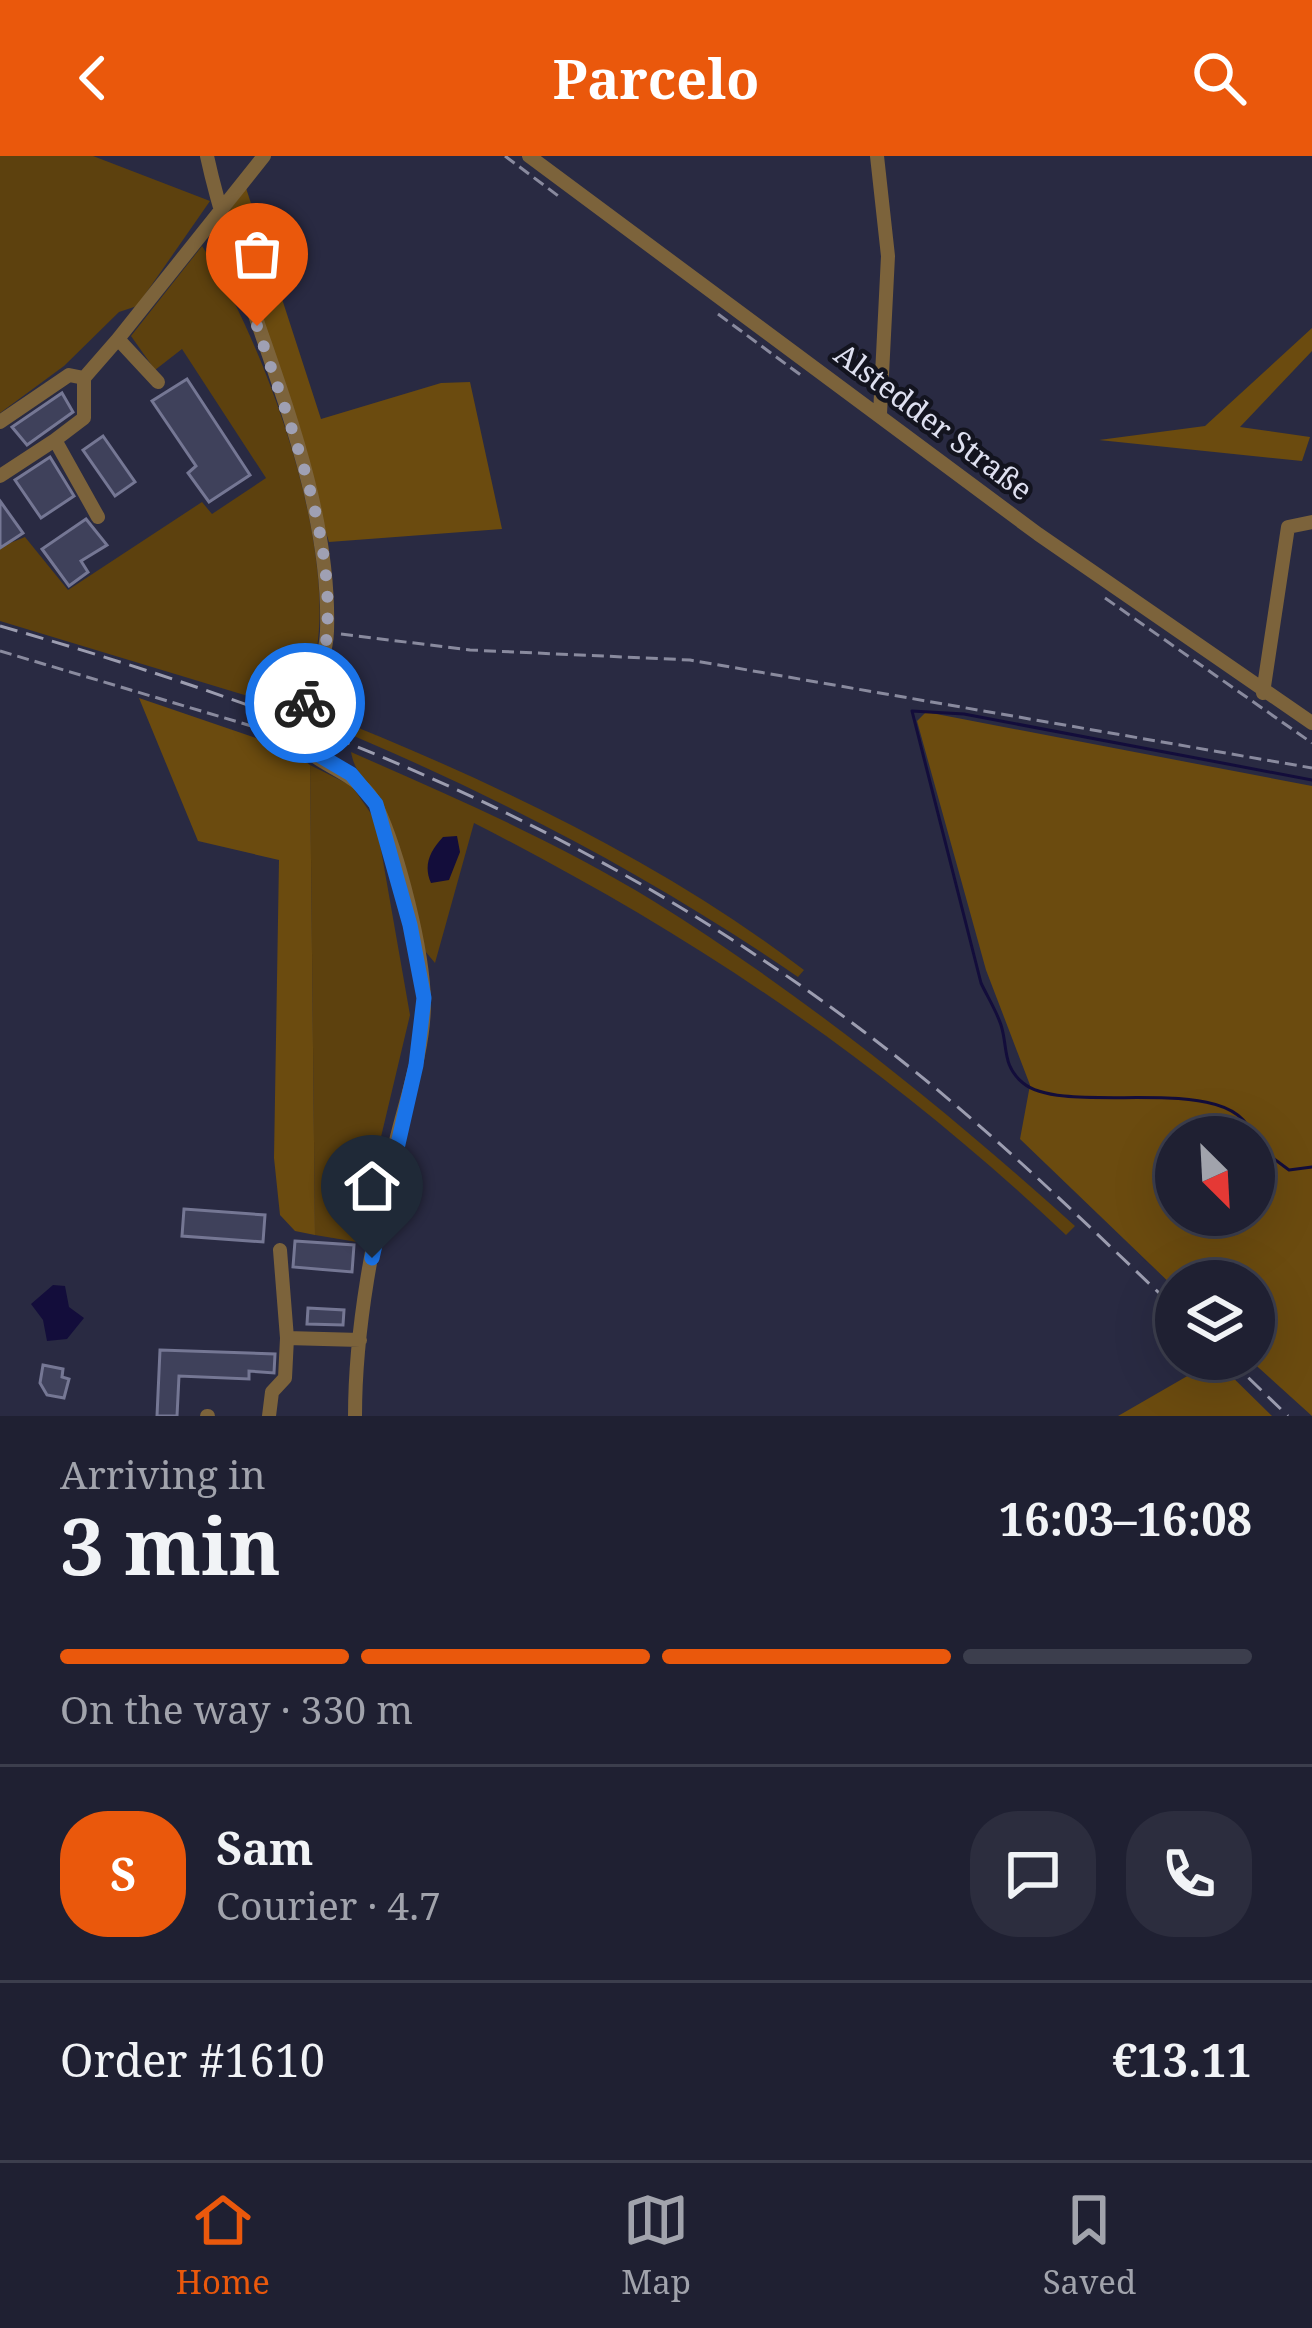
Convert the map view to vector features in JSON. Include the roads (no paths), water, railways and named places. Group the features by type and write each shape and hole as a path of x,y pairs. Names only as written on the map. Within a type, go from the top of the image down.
{"street":[{"path":"207,156 219,212 300,459 319,547 327,634 296,737 307,750 351,774 376,804 410,925 424,998 416,1065 378,1217 360,1340 355,1416"},
{"path":"0,476 84,418 84,378 264,156"},
{"name":"Alstedder Straße","path":"529,156 1263,692 1312,723"},
{"path":"877,156 887,256 880,414"},
{"path":"118,339 158,382"},
{"path":"0,422 68,375 84,378"},
{"path":"56,440 98,517"},
{"path":"1263,692 1288,527 1312,522"},
{"path":"269,1416 272,1392 285,1378 280,1250"},
{"path":"287,1338 360,1340"}],"waterway":[{"path":"1240,1116 1184,1099 1045,1093 1016,1077 999,1019 981,983 912,711 964,714 1312,780"},
{"path":"1275,1160 1289,1170 1312,1167"}],"railway":[{"path":"0,626 123,663 356,746 577,849 684,910 893,1054 1038,1178 1155,1289"},
{"path":"1251,1380 1288,1416"}]}
